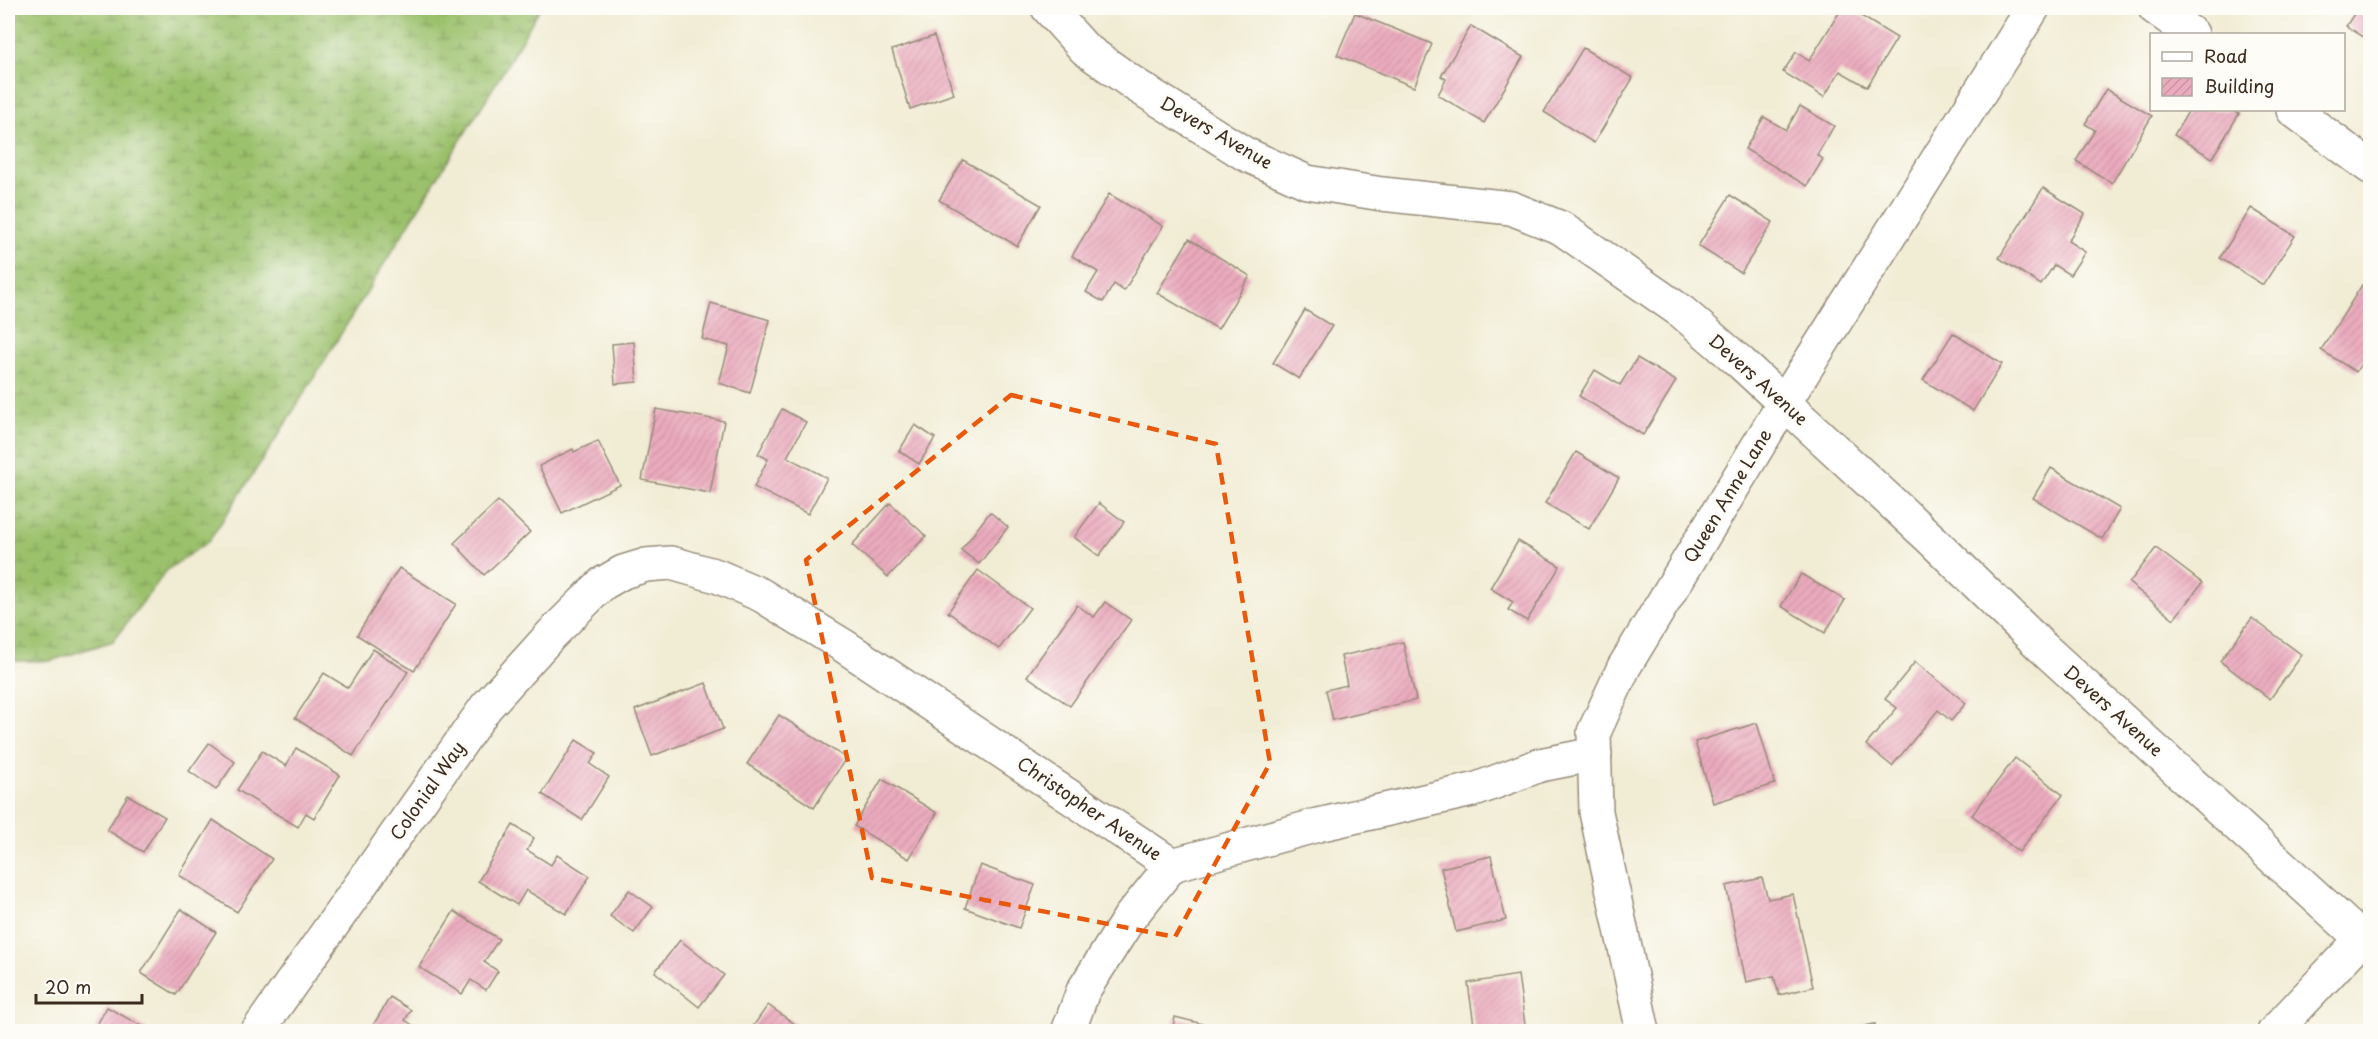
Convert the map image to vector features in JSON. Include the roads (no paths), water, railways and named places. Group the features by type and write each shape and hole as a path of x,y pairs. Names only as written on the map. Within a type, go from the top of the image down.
{"street":[{"name":"Devers Avenue","path":"1048,8 1085,49 1134,84 1245,154 1307,182 1382,194 1511,208 1561,228 1682,312 1931,539 2040,645 2366,934"},
{"name":"Queen Anne Lane","path":"1643,1032 1596,812 1594,732 1624,667 1784,403 2033,8"},
{"path":"2155,8 2191,33"},
{"path":"2294,111 2370,167"},
{"name":"Christopher Avenue","path":"623,572 646,565 671,563 717,576 761,595 844,645 1172,864 1318,825 1467,791 1540,765 1594,754"},
{"name":"Colonial Way","path":"257,1032 486,707 550,635 602,584 623,572"},
{"path":"1068,1032 1083,991 1130,917 1172,864"},
{"path":"2274,1032 2366,934"}]}
